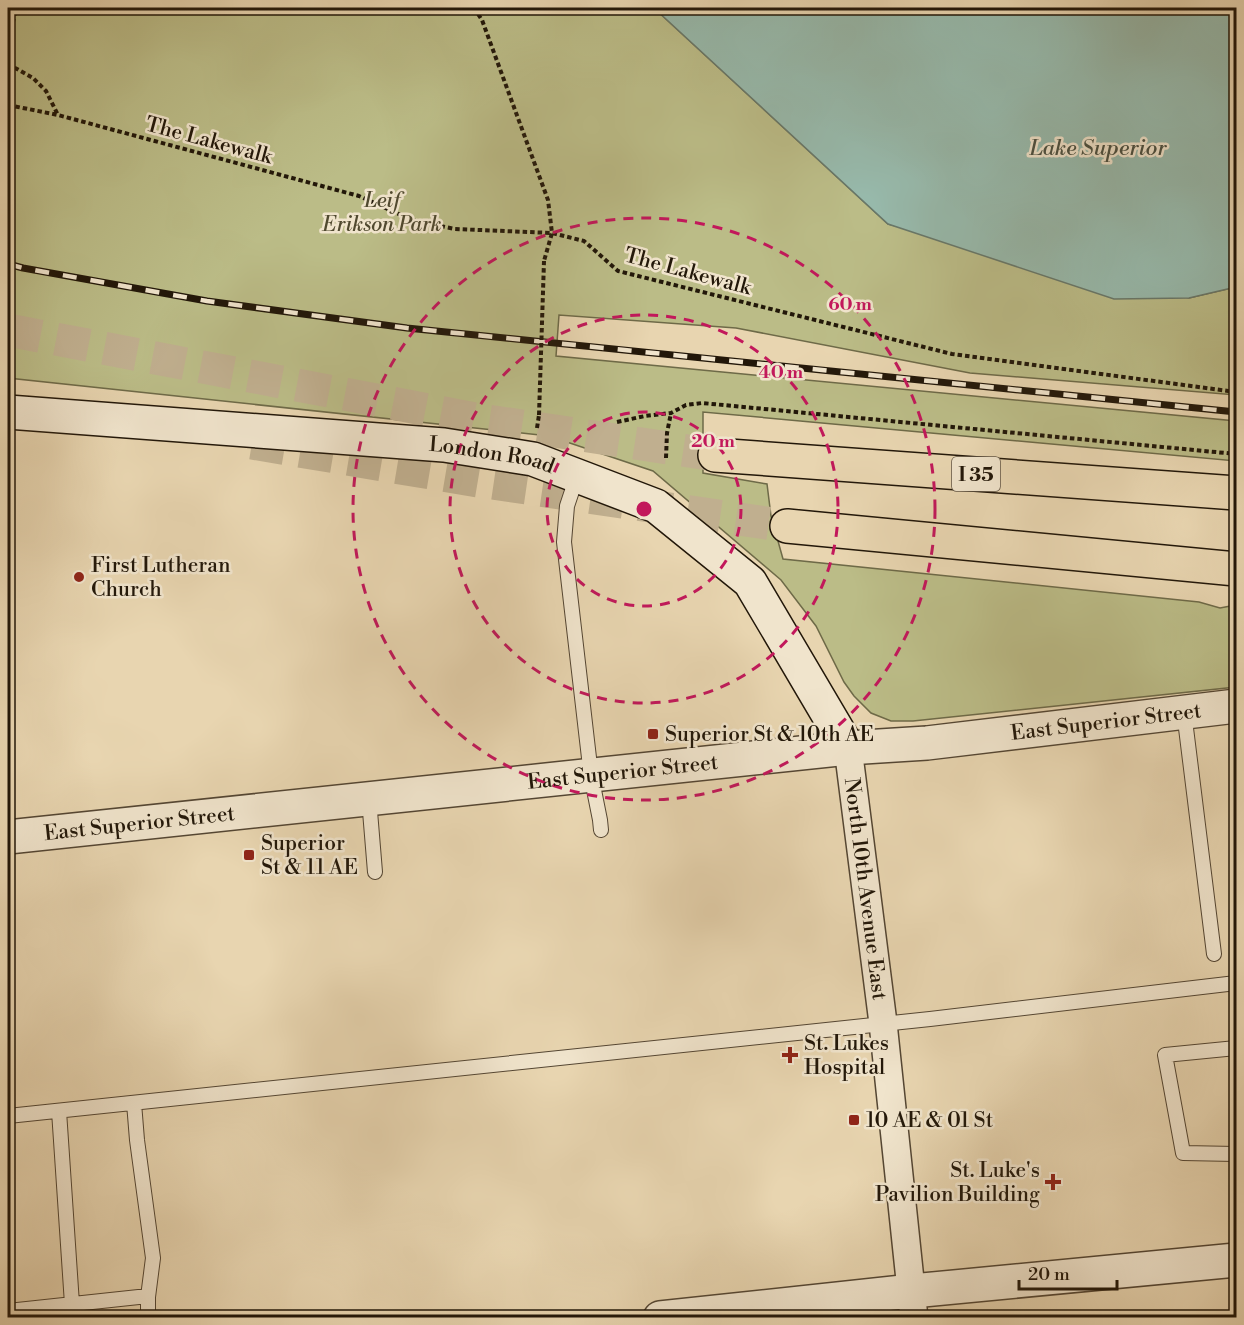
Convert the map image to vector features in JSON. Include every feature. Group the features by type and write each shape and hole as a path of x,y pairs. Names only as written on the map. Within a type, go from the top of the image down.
{"highway":[{"name":"I 35","path":"715,455 1236,493"},
{"path":"787,526 1236,569"}],"street":[{"name":"London Road","path":"8,412 444,445 533,459 656,506 750,582 848,748"},
{"name":"East Superior Street","path":"8,837 848,748 927,743 1236,706"},
{"name":"North 10th Avenue East","path":"848,748 883,1023 913,1304"},
{"path":"662,1317 913,1304 1236,1260"}],"lane":[{"path":"578,476 567,506 564,542 591,775 601,830"},
{"path":"1184,712 1214,954"},
{"path":"369,799 375,872"},
{"path":"8,1116 1236,983"},
{"path":"1236,1048 1165,1056 1184,1153 1236,1154"},
{"path":"134,1103 153,1258 148,1317"},
{"path":"59,1111 72,1304"},
{"path":"8,1311 148,1296"}],"path":[{"path":"8,45 16,8"},
{"path":"474,8 482,20 548,200 552,233 544,261 539,415"},
{"path":"8,64 33,78 46,92 58,115"},
{"name":"The Lakewalk","path":"8,105 58,115 359,196 412,220 455,229 552,233 584,242 618,271 952,354 1236,392"},
{"path":"617,422 671,413 686,405 702,403 1236,454"},
{"path":"666,458 671,413"}],"green space":[{"name":"Leif Erikson Park","path":"8,8 654,8 888,224 1189,298 1236,287 1236,395 970,373 736,328 559,315 556,356 1236,421 1236,461 703,412 703,473 767,484 771,516 783,559 1199,602 1220,608 1236,605 1236,687 913,721 891,721 871,713 854,696 844,682 816,626 781,580 653,471 549,436 8,378"}],"water":[{"name":"Lake Superior","path":"654,8 1236,8 1236,287 1189,298 1114,299 888,224"}],"tunnel":[{"path":"8,330 481,420 715,455"},
{"path":"252,443 478,481 787,526"}],"railway":[{"path":"8,264 207,301 407,328 1236,412"}],"place":[{"name":"First Lutheran Church","path":"79,577"},
{"name":"Superior St & 10th AE","path":"653,734"},
{"name":"Superior St & 11 AE","path":"249,855"},
{"name":"St. Lukes Hospital","path":"790,1055"},
{"name":"10 AE & 01 St","path":"854,1120"},
{"name":"St. Luke's Pavilion Building","path":"1053,1182"}]}
